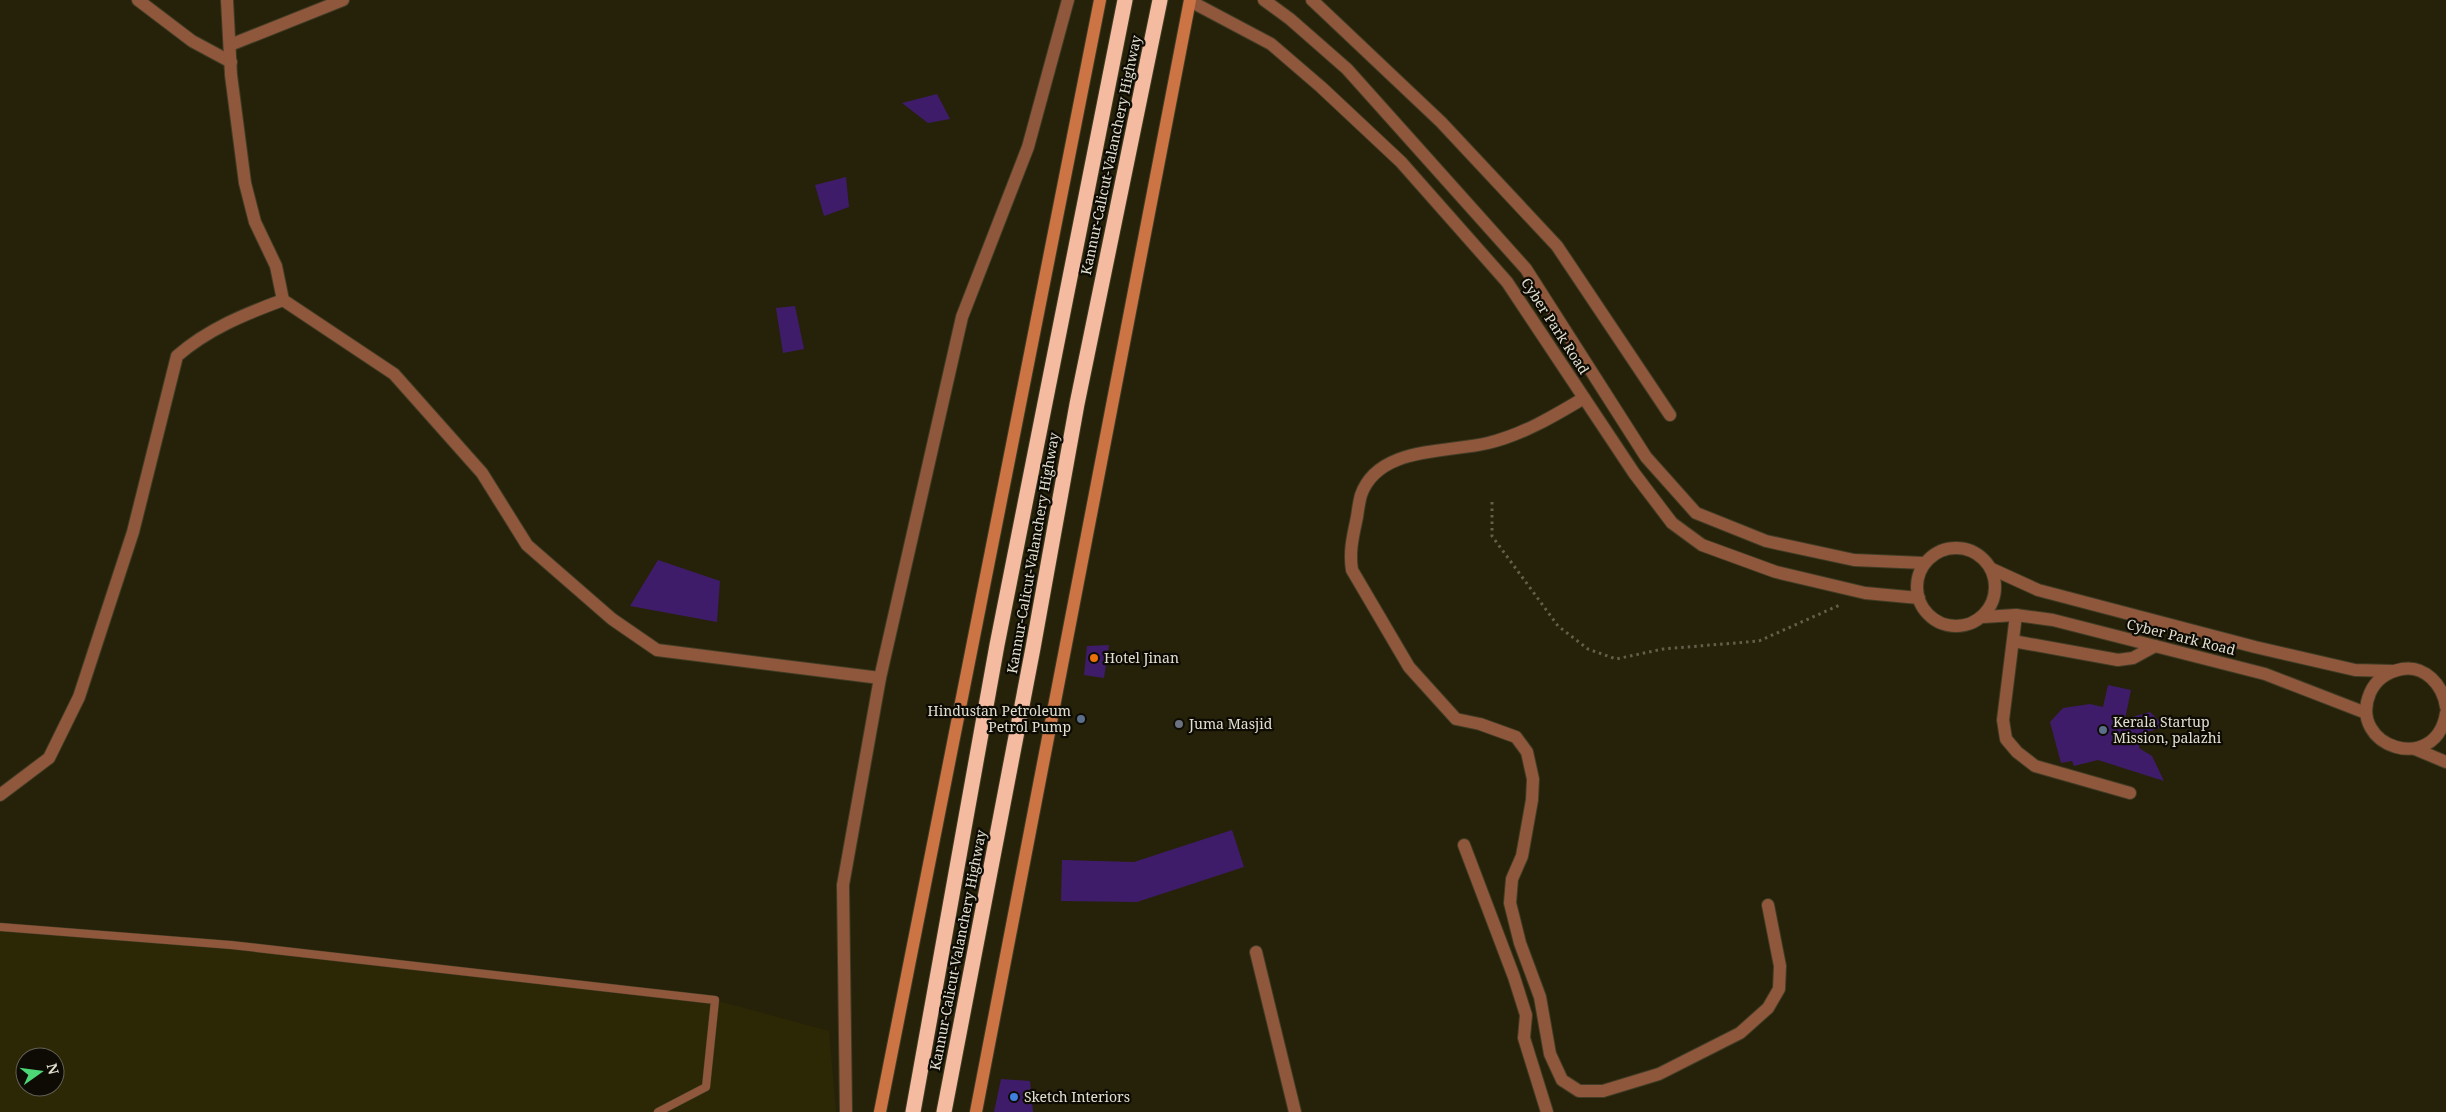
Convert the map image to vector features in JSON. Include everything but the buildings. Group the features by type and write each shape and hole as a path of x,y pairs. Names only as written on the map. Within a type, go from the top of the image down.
{"highway":[{"path":"912,1112 1014,558 1125,0"},
{"name":"Kannur-Calicut-Valanchery Highway","path":"944,1112 1033,648 1077,404 1160,0"}],"street":[{"path":"138,0 192,41 231,62"},
{"path":"227,0 231,62 245,183 254,222 276,266 283,300 394,374 482,473 526,545 612,619 657,650 880,678"},
{"path":"230,45 343,0"},
{"path":"846,1112 843,885 880,678 962,317 1028,147 1068,0"},
{"path":"880,1112 1100,0"},
{"path":"976,1112 1190,0"},
{"name":"Cyber Park Road","path":"1190,0 1271,44 1321,87 1401,162 1508,282 1634,473 1672,523 1702,545 1776,572 1865,593 1919,598"},
{"path":"1264,0 1290,19 1347,70 1526,269 1646,457 1696,513 1766,541 1854,560 1924,563"},
{"path":"1312,0 1441,122 1557,246 1670,415"},
{"path":"0,794 49,758 79,697 132,532 177,356 194,341 250,312 283,300"},
{"path":"1584,398 1542,422 1489,443 1402,457 1375,473 1361,494 1350,551 1352,570 1415,674 1456,719 1480,724 1516,737 1527,752 1532,779 1532,800 1522,856 1512,879 1510,903 1540,998 1550,1054 1562,1080 1579,1091 1603,1091 1667,1070 1740,1033 1768,1008 1779,989 1780,966 1768,906"},
{"path":"1948,548 1974,551 1984,558 1992,569 1996,581 1991,607 1983,617 1972,624 1946,625 1934,620 1925,610 1919,598 1917,585 1924,563 1936,553 1948,548"},
{"path":"1992,569 2038,590 2245,645 2355,670 2393,671"},
{"path":"2016,615 2003,720 2006,739 2017,752 2035,766 2130,793"},
{"name":"Cyber Park Road","path":"1983,617 2016,615 2053,620 2265,674 2366,713"},
{"path":"2013,641 2118,660 2133,658 2155,646"},
{"path":"2406,668 2418,670 2430,676 2439,686 2446,709 2438,735 2427,744 2415,749 2401,749 2388,746 2377,737 2370,726 2366,713 2367,700 2372,687 2381,677 2393,671 2406,668"},
{"path":"2415,749 2446,762"},
{"path":"1464,846 1526,1015 1524,1038 1547,1112"},
{"path":"1498,937 1517,930"},
{"path":"1256,952 1295,1112"}],"lane":[{"path":"0,927 231,945 715,1000 706,1087 658,1112"}],"path":[{"path":"1492,502 1492,536 1558,626 1588,649 1616,659 1663,649 1759,641 1865,593"}],"shaded area":[{"path":"0,927 231,945 715,1000 829,1031 836,1112 0,1112"}],"place":[{"name":"Hotel Jinan","path":"1094,658"},
{"name":"Hindustan Petroleum Petrol Pump","path":"1081,719"},
{"name":"Juma Masjid","path":"1179,724"},
{"name":"Kerala Startup Mission, palazhi","path":"2103,730"},
{"name":"Sketch Interiors","path":"1014,1097"}]}
